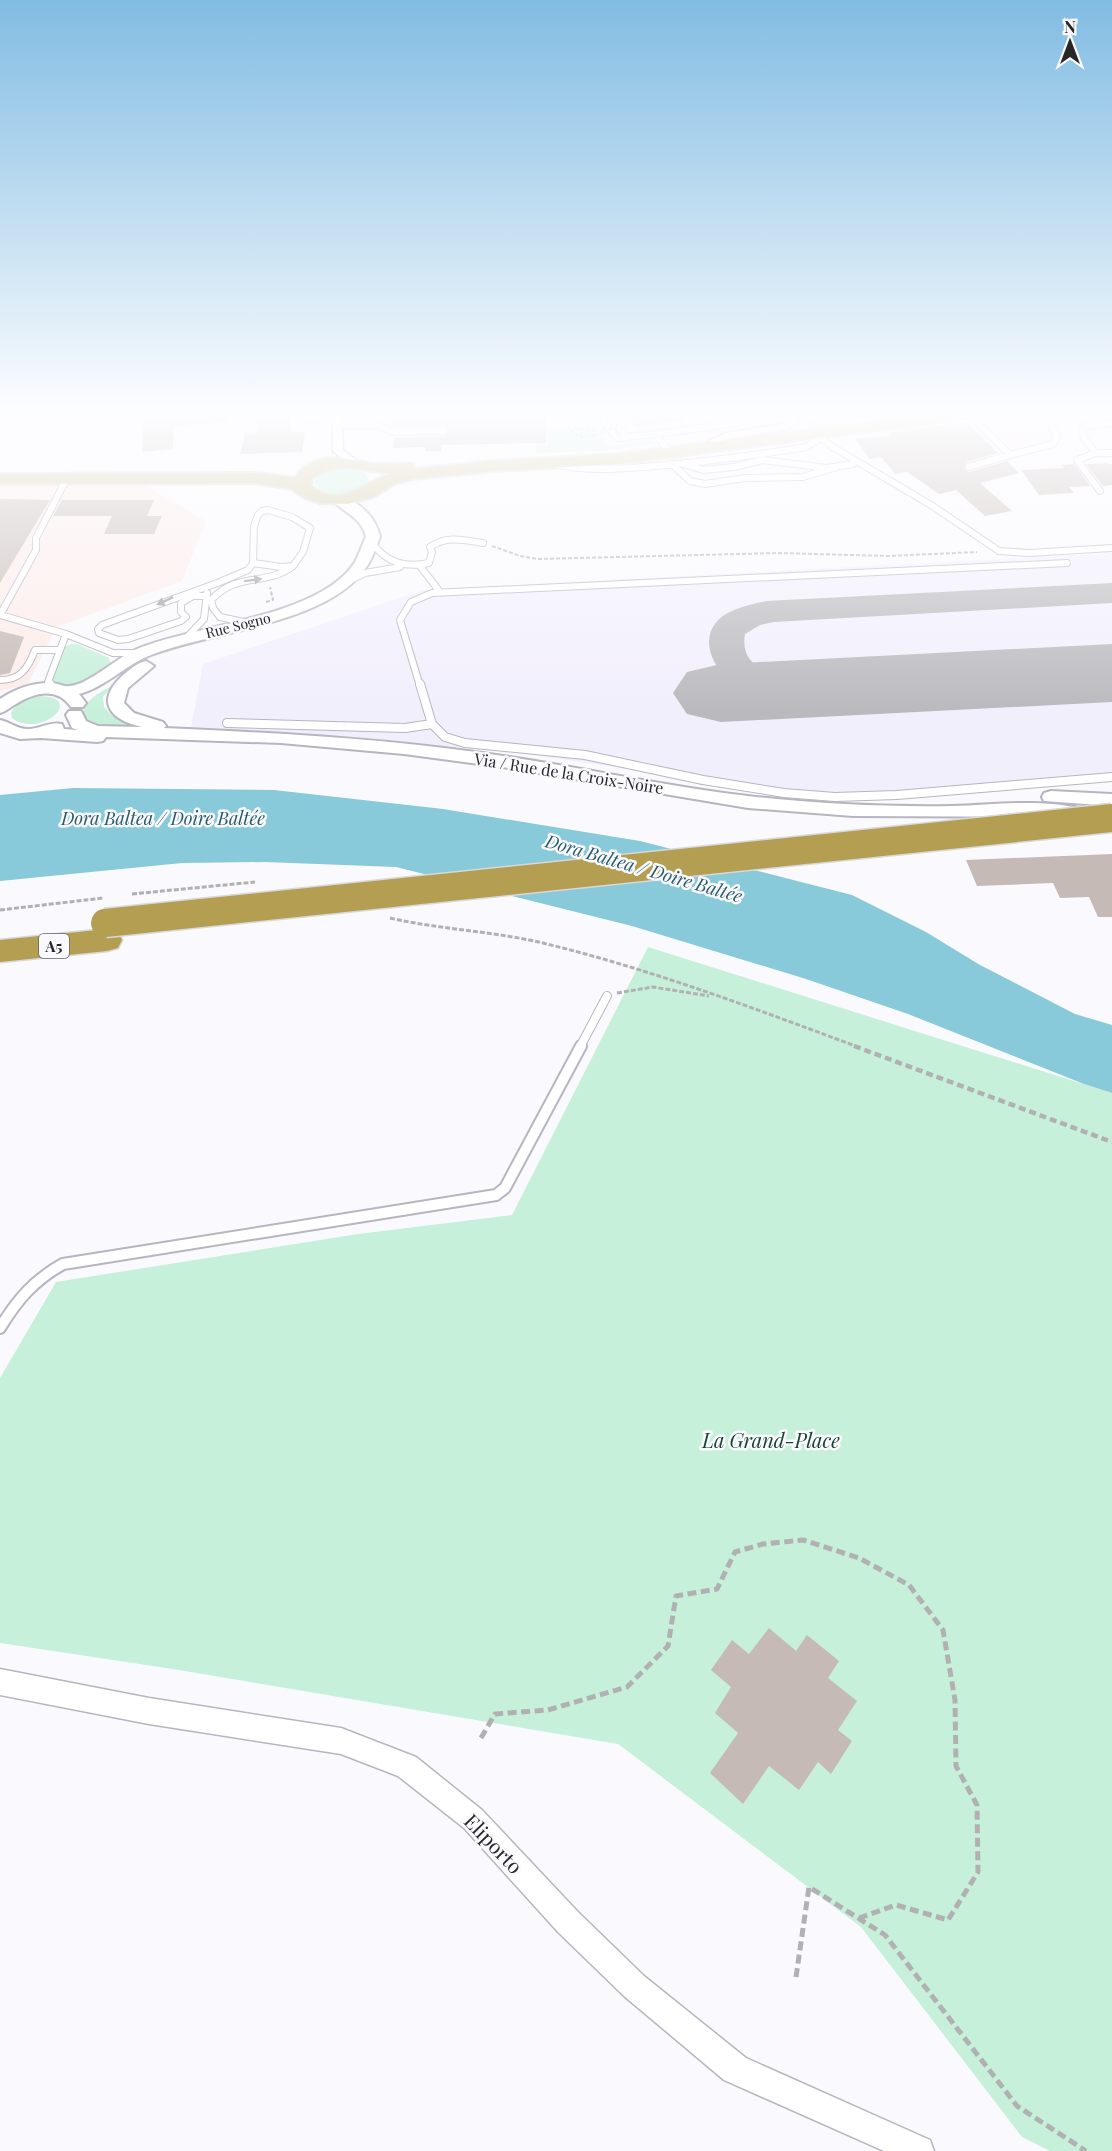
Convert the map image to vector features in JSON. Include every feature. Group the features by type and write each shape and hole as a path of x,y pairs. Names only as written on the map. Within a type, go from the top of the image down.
{"highway":[{"name":"A5","path":"0,935 108,920 1112,819"},
{"name":"A5","path":"0,951 108,920 1112,835"}],"street":[{"path":"356,511 368,523 373,532 372,543"},
{"path":"367,511 368,523"},
{"name":"Rue Sogno","path":"42,733 62,726 88,696 141,661 177,645 310,602 346,582 361,568 372,543"},
{"path":"197,734 139,723 125,716 117,709 114,699 116,691 132,674 149,664 238,627"},
{"name":"Rue Sogno","path":"4,702 28,691 60,690 91,685 114,661 187,637 238,627"},
{"path":"60,690 75,699 76,711"},
{"name":"Via / Rue de la Croix-Noire","path":"76,711 78,724 95,731 245,736 352,743 509,762 748,802 893,811 1040,810 1074,812 1112,819"},
{"name":"Via / Rue de la Croix-Noire","path":"0,725 17,734 42,733 97,737 245,736"},
{"name":"Via / Rue de la Croix-Noire","path":"893,811 1054,796 1112,800"},
{"name":"Eliporto","path":"0,1682 71,1694 148,1711 341,1741 407,1766 474,1819 568,1922 634,1986 735,2069 920,2151"}],"lane":[{"path":"50,511 36,538 36,550 0,615 66,634 114,661"},
{"path":"220,582 204,596 193,596 181,603 181,612 186,617 181,621 129,639 118,640 99,633 98,629 102,625 248,570 254,563 258,515 262,511"},
{"path":"238,627 220,617 213,608 211,600 216,591 228,584 278,576 293,566 301,557 310,528 304,522 278,511"},
{"path":"941,511 999,550 1029,553 1112,548"},
{"path":"346,582 365,573 429,564 432,552 430,547 443,539 457,538 483,543"},
{"path":"372,543 385,559 408,566"},
{"path":"254,563 282,567 293,566"},
{"path":"1067,563 440,592 421,596 407,603 400,620 432,724 445,737 465,743 585,755 704,780 784,793 836,797 897,795 1112,777"},
{"path":"420,566 440,592"},
{"path":"187,637 202,622 205,614 204,596"},
{"path":"60,690 48,682 58,650 66,634"},
{"path":"0,680 18,678 26,671 35,650 58,650"},
{"path":"227,723 405,728 432,724"},
{"path":"0,1328 21,1293 39,1277 63,1264 496,1195 505,1188 607,996"}],"path":[{"path":"483,543 520,556 537,559 777,553 908,555 999,550"},
{"path":"266,602 273,600 267,578"},
{"path":"123,896 237,882 263,883"},
{"path":"0,910 108,920"},
{"path":"385,916 417,925 544,943 724,998 1112,1142"},
{"path":"607,996 641,986 674,988 724,998"},
{"path":"481,1738 495,1714 548,1710 627,1687 668,1646 676,1596 717,1589 735,1552 763,1544 803,1540 859,1558 909,1585 943,1630 955,1700 956,1766 977,1805 978,1872 948,1920 896,1905 859,1918"},
{"path":"796,1977 809,1887 885,1935 1017,2106 1086,2151"}],"shaded area":[{"path":"0,511 190,511 206,521 182,581 56,627 28,684 0,691"},
{"path":"1112,553 1112,781 838,800 506,751 191,727 203,664 423,590"}],"green space":[{"path":"77,644 109,658 111,664 101,675 86,683 62,685 55,683 52,680 64,647"},
{"path":"112,686 103,697 104,707 111,715 135,728 114,728 82,720 87,703"},
{"path":"38,696 52,698 59,703 59,709 55,715 35,724 23,723 12,718 11,712 19,702"},
{"name":"La Grand-Place","path":"648,947 1112,1093 1112,2151 1050,2151 1022,2137 861,1927 618,1744 179,1670 0,1643 0,1378 56,1282 358,1234 512,1215"}],"water":[{"name":"Dora Baltea / Doire Baltée","path":"73,788 274,790 443,809 640,841 852,895 926,932 980,965 1075,1014 1112,1025 1112,1093 908,1014 806,979 632,926 396,867 265,862 182,863 0,881 0,795"}],"building":[{"path":"0,511 43,511 0,583"},
{"path":"56,511 149,511 147,516 162,516 154,534 104,534 112,516 53,516"},
{"path":"980,511 1010,511 985,516"},
{"path":"0,631 24,637 10,673 0,675"},
{"path":"1112,854 1112,917 1098,917 1089,897 1060,898 1053,883 977,886 966,860"},
{"path":"769,1628 796,1651 807,1635 839,1661 828,1678 857,1701 838,1730 852,1741 831,1774 818,1762 799,1790 769,1766 743,1804 710,1773 738,1733 715,1713 731,1687 711,1670 732,1640 749,1654"}],"taxiway":[{"path":"816,688 776,686 749,676 732,661 726,642 727,634 739,621 747,617 774,611 1112,593"}],"runway":[{"path":"721,693 1112,673"}]}
